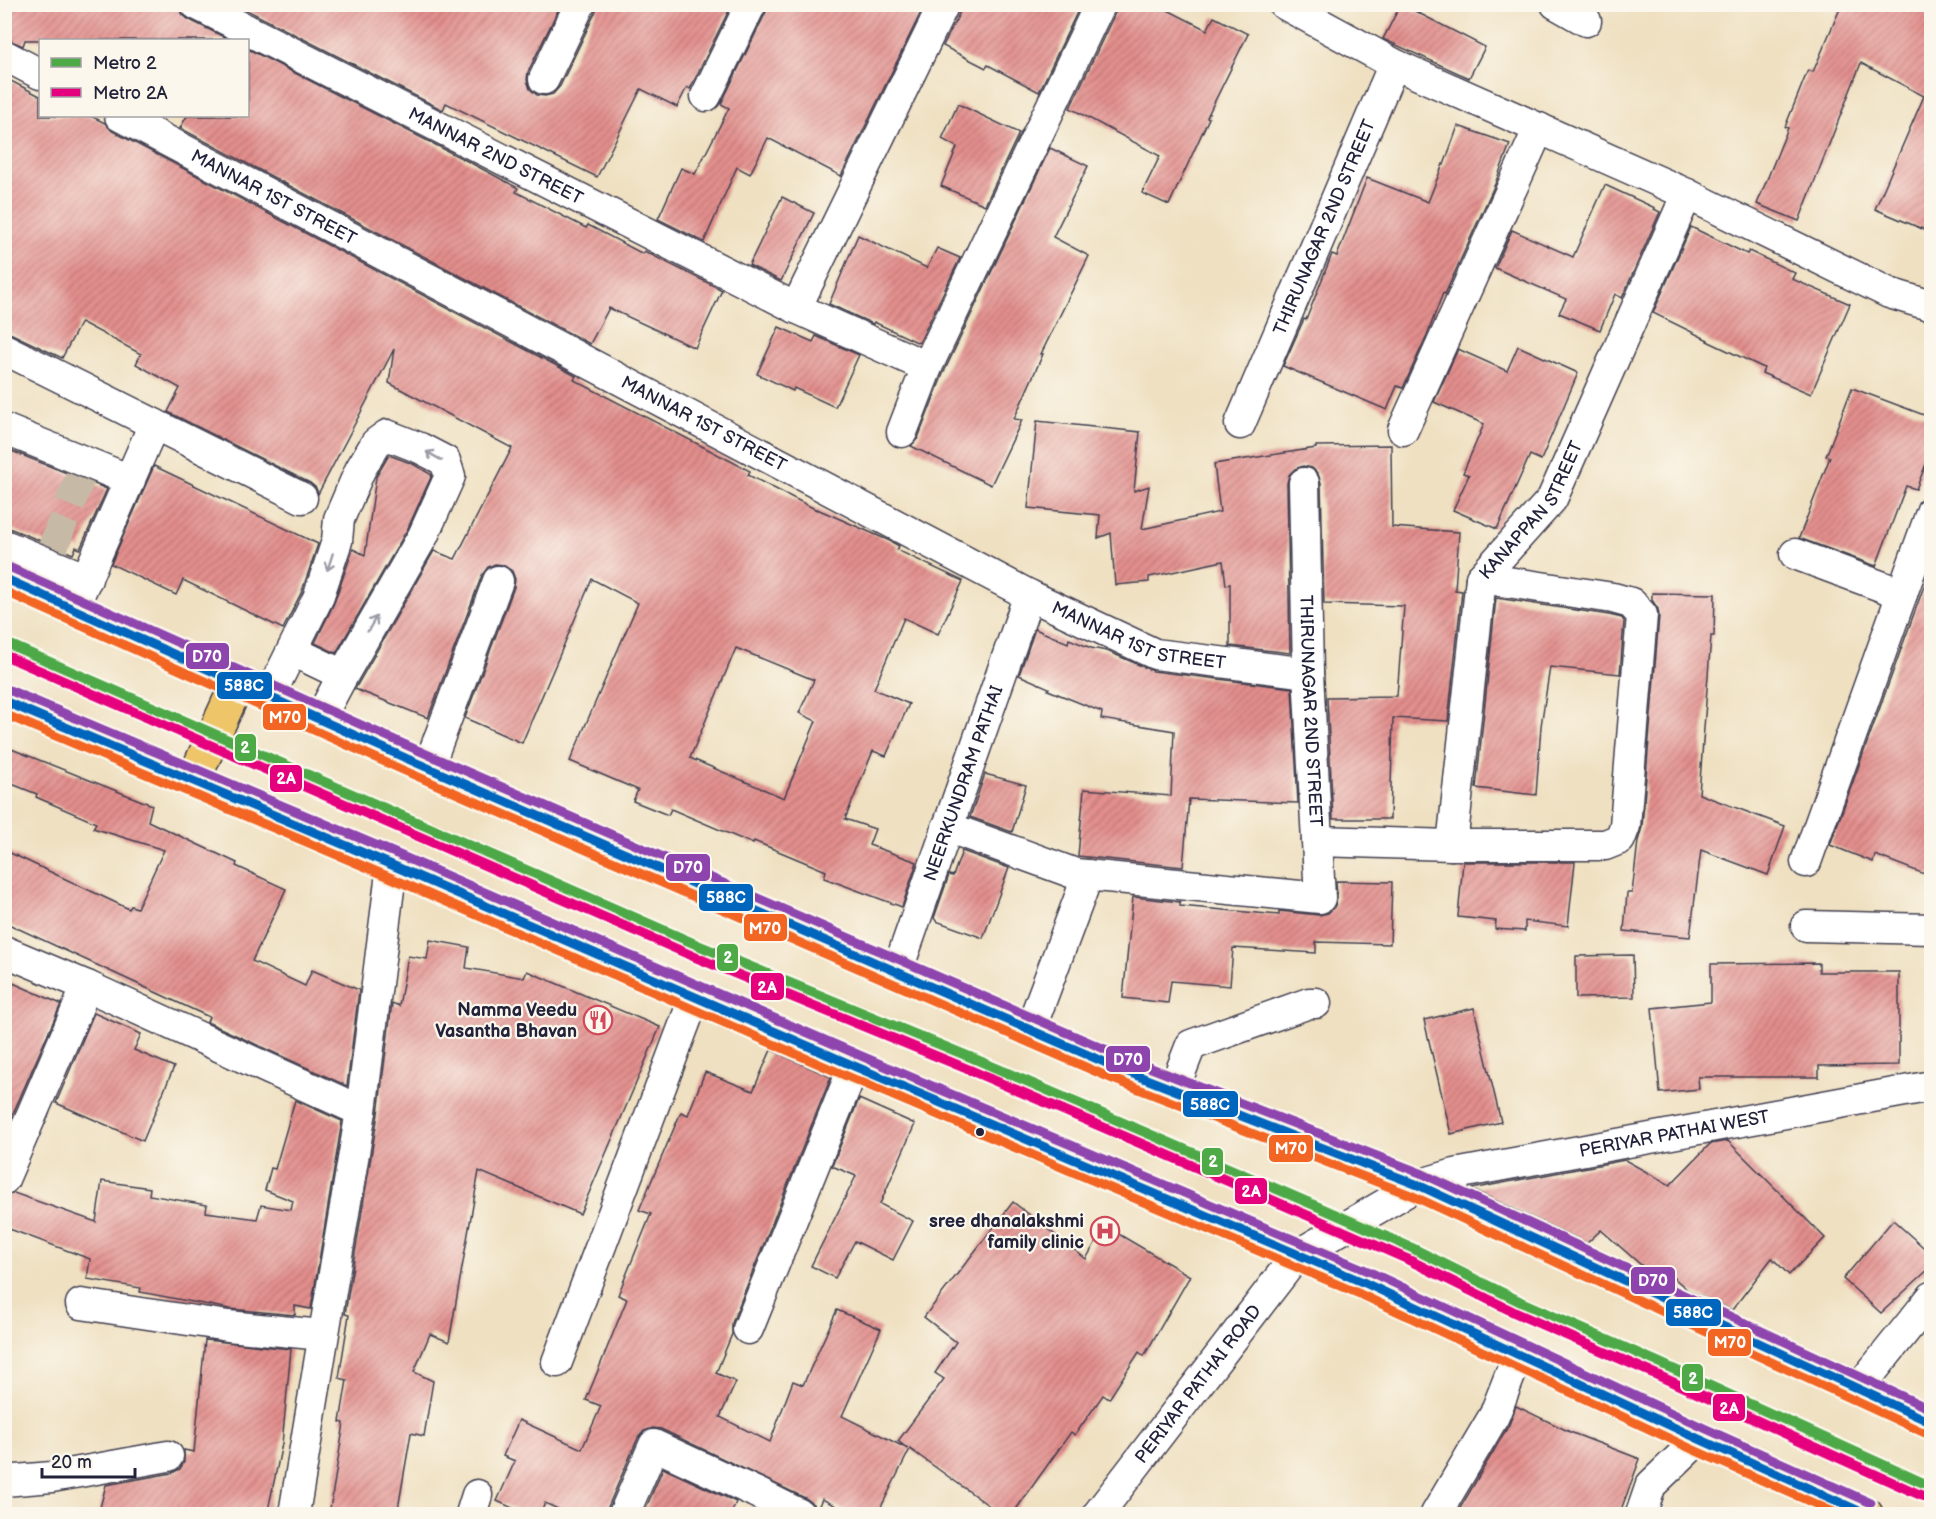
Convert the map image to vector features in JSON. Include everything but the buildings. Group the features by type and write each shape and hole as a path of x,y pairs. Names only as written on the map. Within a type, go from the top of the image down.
{"main road":[{"path":"19,585 428,768 1030,1030 1173,1090 1418,1185 1932,1423"},
{"path":"193,781 238,682"},
{"path":"4,701 1365,1283 1866,1515"}],"street":[{"name":"MANNAR 2ND STREET","path":"196,4 796,308 927,367"},
{"path":"544,78 580,4"},
{"path":"706,96 751,4"},
{"path":"796,308 944,4"},
{"path":"902,432 927,367 1100,4"},
{"path":"1284,4 1395,64 1687,194 1889,293 1932,306"},
{"path":"1556,4 1586,21"},
{"path":"4,55 39,73"},
{"name":"THIRUNAGAR 2ND STREET","path":"1240,424 1395,64"},
{"name":"MANNAR 1ST STREET","path":"122,117 1029,594 1155,654 1308,673"},
{"path":"1403,430 1539,128"},
{"name":"KANAPPAN STREET","path":"1452,845 1482,578 1552,499 1687,194"},
{"path":"4,350 302,498"},
{"path":"73,609 154,424"},
{"path":"4,429 85,466 130,480"},
{"path":"269,696 318,598 337,541 339,519 360,470 376,443 387,435 420,447 445,461 450,476 423,536 319,720"},
{"name":"THIRUNAGAR 2ND STREET","path":"1304,483 1308,673 1317,841 1452,845 1605,845 1620,839 1625,826 1642,615 1631,603 1613,598 1482,578"},
{"path":"1806,862 1932,510"},
{"path":"4,545 50,554 87,579"},
{"path":"19,585 50,554"},
{"path":"1795,554 1902,594"},
{"path":"428,768 498,581"},
{"name":"NEERKUNDRAM PATHAI","path":"897,972 1029,594"},
{"path":"293,651 343,675"},
{"path":"947,827 1076,874 1320,898 1317,841"},
{"path":"294,1515 361,1111 392,865"},
{"path":"1030,1030 1088,875"},
{"path":"1806,926 1932,929"},
{"path":"4,951 87,986 361,1111"},
{"path":"4,1179 87,986"},
{"path":"557,1362 695,996"},
{"path":"1173,1090 1191,1046 1309,1003 1316,1003"},
{"path":"748,1329 854,1066"},
{"name":"PERIYAR PATHAI WEST","path":"1297,1255 1418,1185 1455,1174 1932,1086"},
{"name":"PERIYAR PATHAI ROAD","path":"1098,1515 1297,1255"},
{"path":"81,1304 228,1326 323,1335"},
{"path":"1858,1389 1928,1309"},
{"path":"1436,1515 1494,1416 1518,1355"},
{"path":"1641,1515 1651,1485 1699,1439"},
{"path":"624,1515 654,1445 755,1491 799,1515"},
{"path":"4,1481 64,1475 168,1456"}],"tunnel":[{"path":"53,547 83,470"}],"metro line":[{"name":"2","path":"4,642 700,946 975,1059 1321,1208 1412,1248 1521,1302 1932,1487"},
{"name":"2A","path":"4,655 695,957 970,1070 1316,1219 1407,1259 1516,1313 1927,1498"}],"transit line":[{"name":"D70","path":"9,567 415,749 1123,1057 1423,1174 1932,1410"},
{"name":"588C","path":"4,578 410,760 1118,1068 1418,1185 1932,1423"},
{"name":"M70","path":"4,591 405,771 1113,1079 1413,1196 1927,1434"},
{"name":"D70","path":"9,690 1370,1272 1704,1428 1871,1503"},
{"name":"588C","path":"4,701 1365,1283 1699,1439 1866,1514"},
{"name":"M70","path":"4,714 1360,1294 1694,1450 1838,1514"}],"place":[{"name":"Namma Veedu Vasantha Bhavan","path":"598,1020"},
{"name":"sree dhanalakshmi family clinic","path":"1105,1231"}]}
